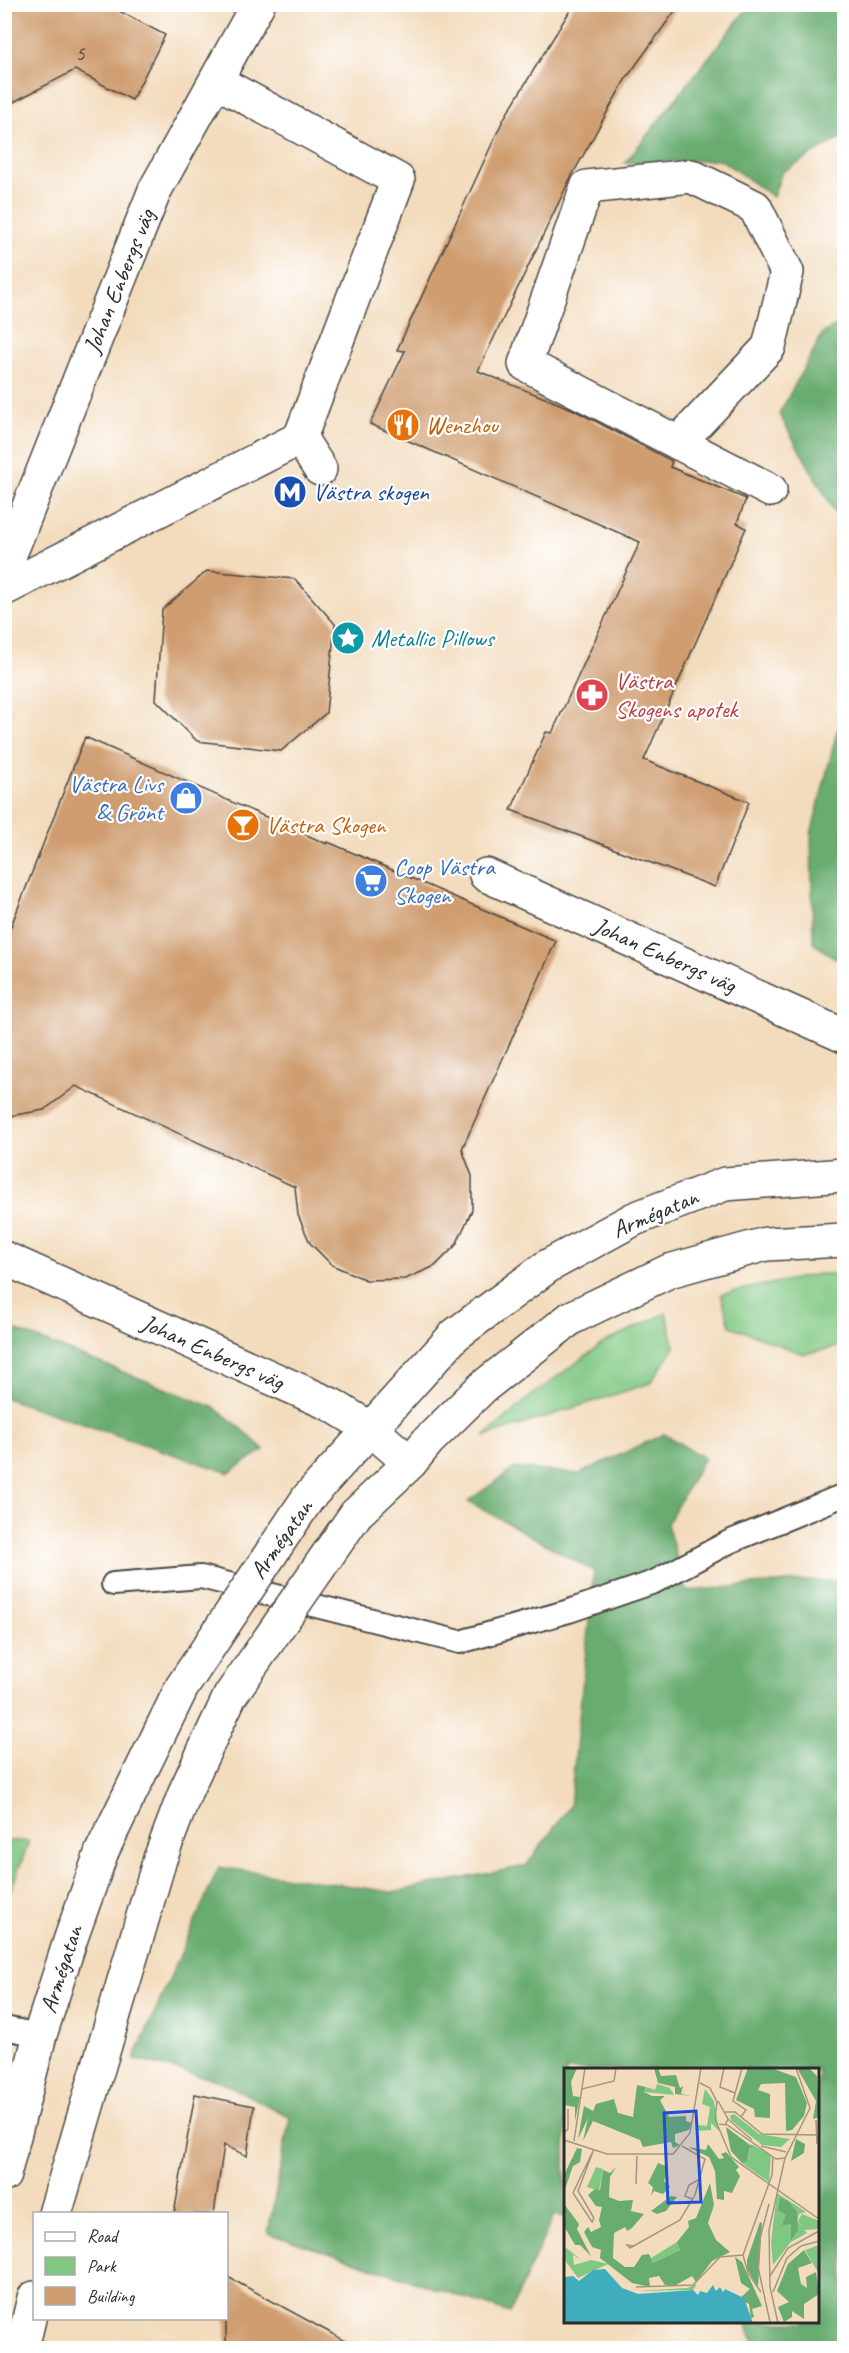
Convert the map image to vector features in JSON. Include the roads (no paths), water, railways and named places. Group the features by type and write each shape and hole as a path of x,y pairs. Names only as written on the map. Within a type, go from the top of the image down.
{"street":[{"name":"Johan Enbergs väg","path":"4,569 155,190 258,4"},
{"path":"4,589 300,438 398,180 216,81"},
{"path":"678,443 769,347 787,272 755,207 691,176 587,187 525,364 678,443 770,490"},
{"path":"300,438 320,469"},
{"name":"Johan Enbergs väg","path":"486,875 844,1036"},
{"name":"Armégatan","path":"4,2175 40,2035 102,1851 182,1687 308,1498 455,1335 548,1266 634,1219 725,1184 844,1175"},
{"name":"Armégatan","path":"56,2212 160,1859 186,1790 230,1696 356,1514 410,1463 428,1441 483,1387 572,1318 669,1271 766,1244 844,1240"},
{"name":"Johan Enbergs väg","path":"4,1258 332,1405 371,1429 410,1463"},
{"path":"22,2349 33,2302"}],"lane":[{"path":"113,1584 201,1577 460,1642 569,1611 654,1582 729,1542 844,1495"},
{"path":"4,2028 40,2035"}],"place":[{"name":"Wenzhou","path":"403,425"},
{"name":"Västra skogen","path":"290,492"},
{"name":"Metallic Pillows","path":"348,638"},
{"name":"Västra Skogens apotek","path":"592,695"},
{"name":"Västra Livs & Grönt","path":"186,798"},
{"name":"Västra Skogen","path":"243,825"},
{"name":"Coop Västra Skogen","path":"371,881"}]}
